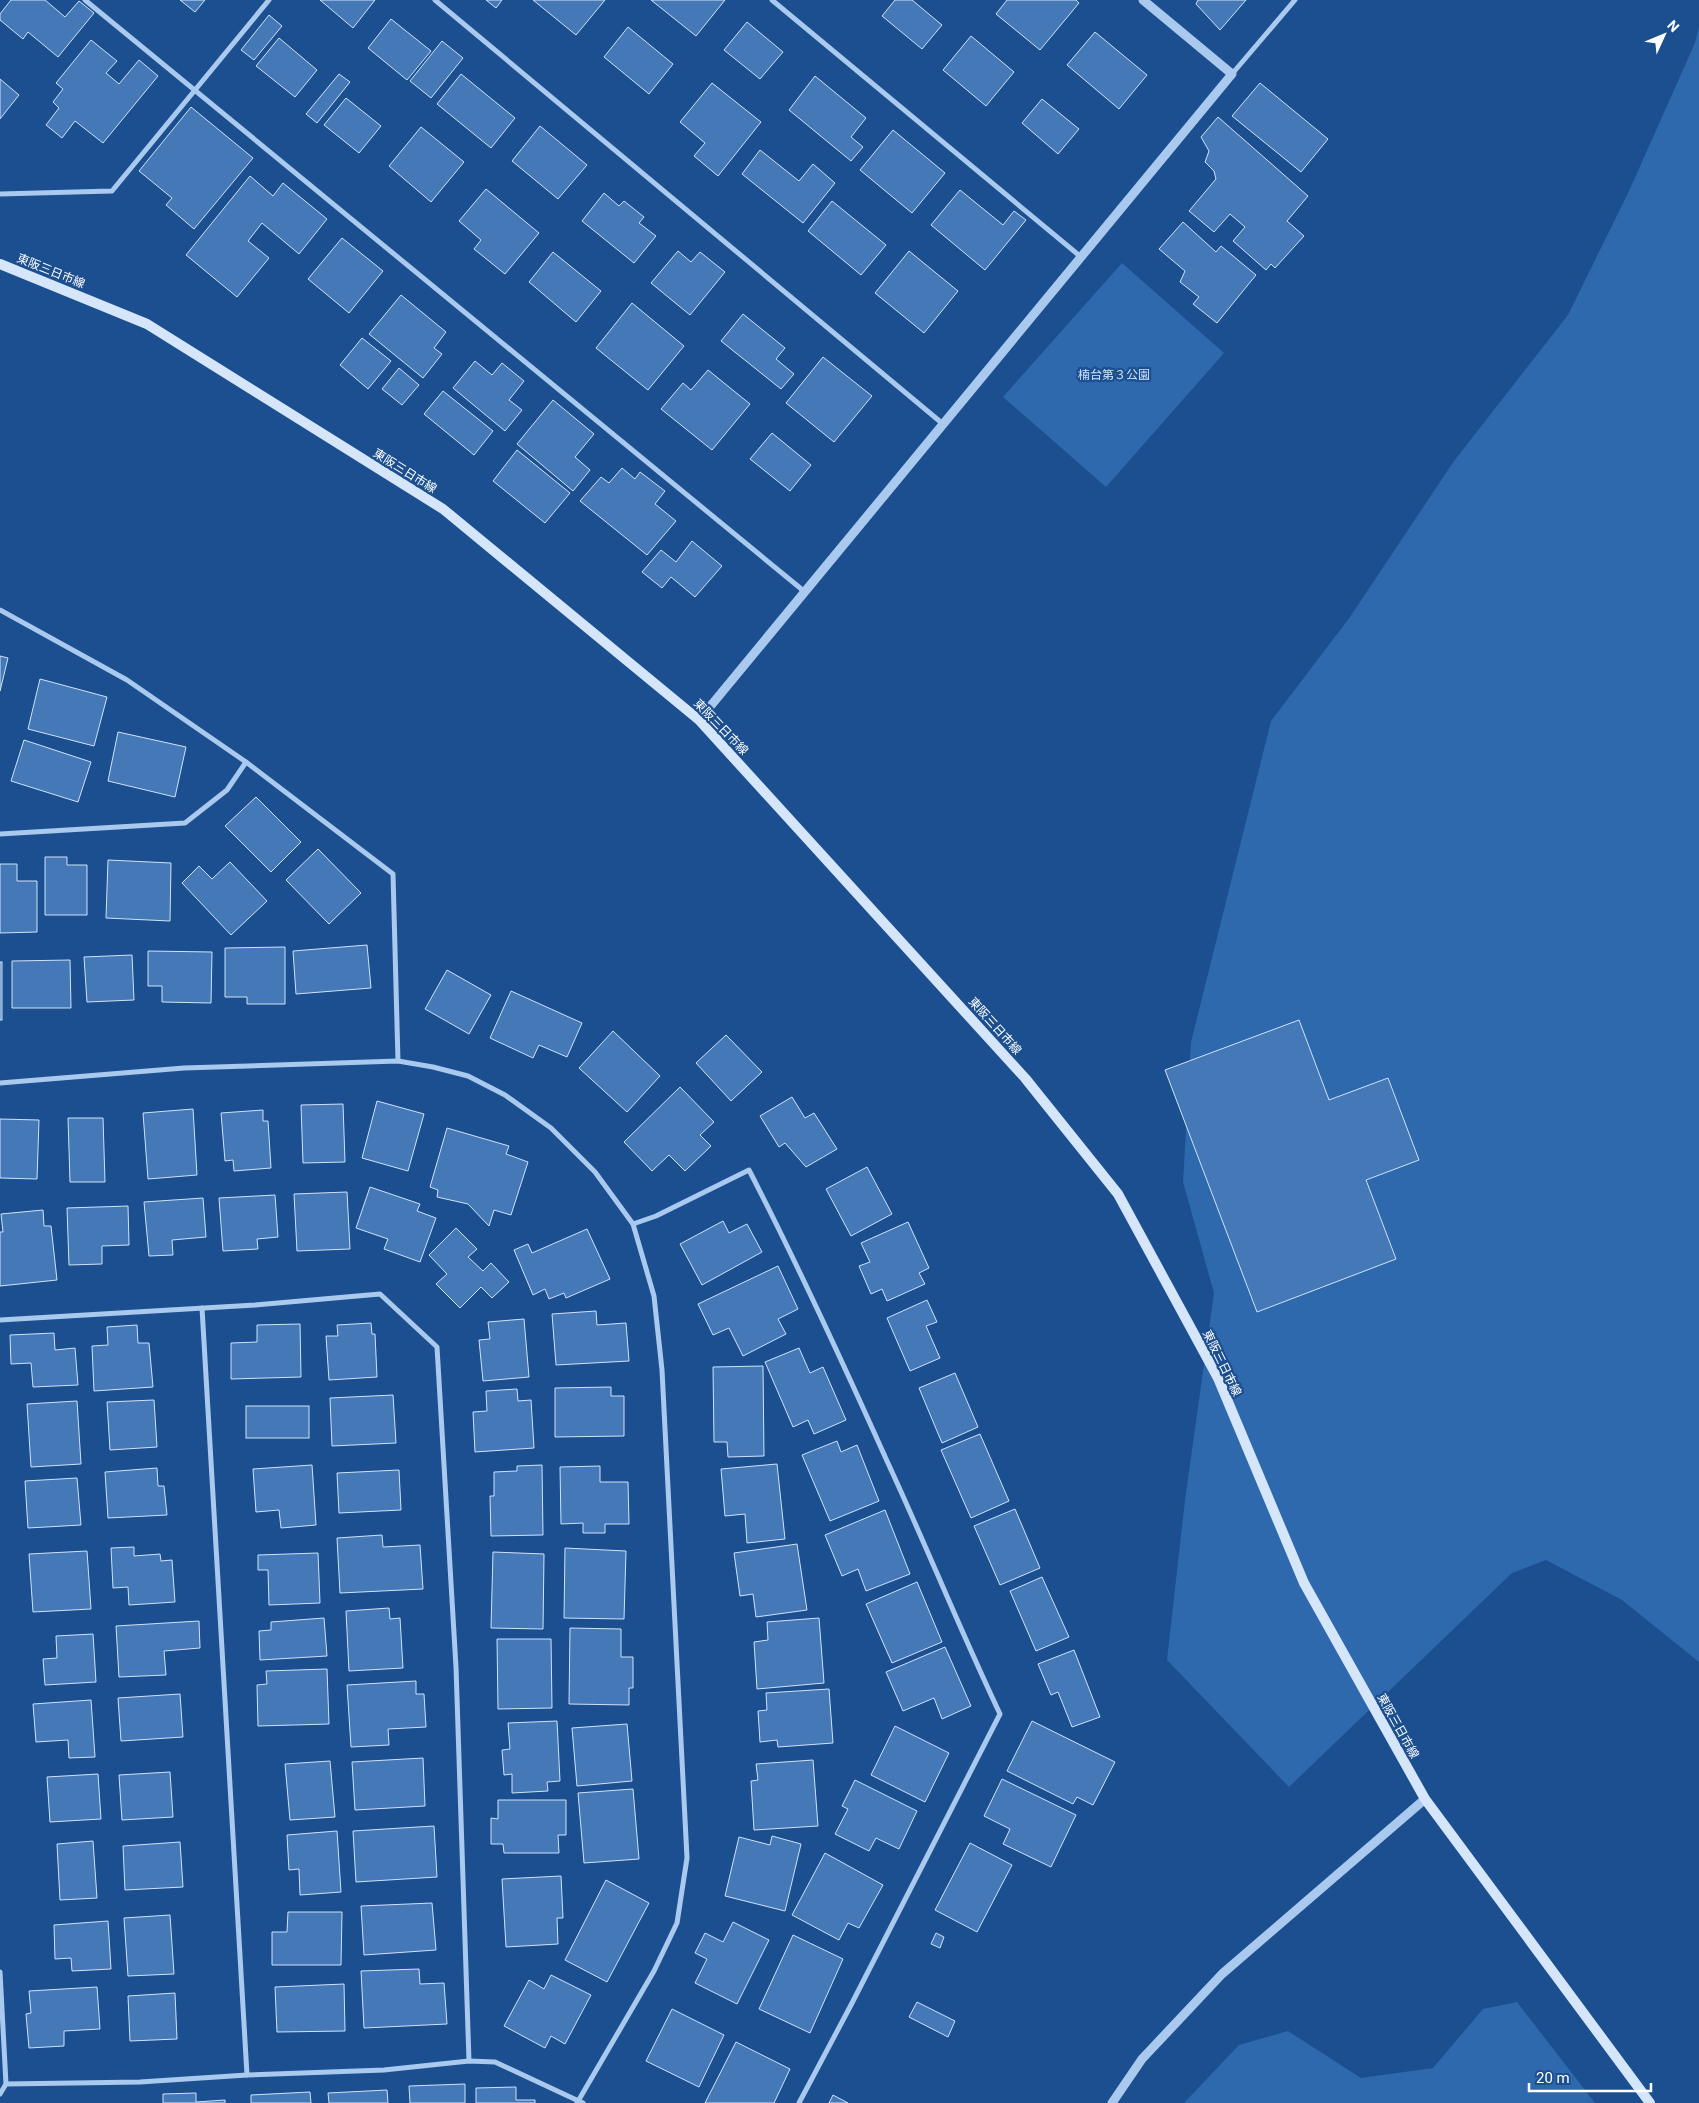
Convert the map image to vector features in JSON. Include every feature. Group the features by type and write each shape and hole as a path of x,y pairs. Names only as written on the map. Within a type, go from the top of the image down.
{"main road":[{"name":"東阪三日市線","path":"0,264 147,324 443,509 699,720 1025,1078 1118,1194 1218,1378 1304,1583 1425,1799 1650,2103"}],"street":[{"path":"85,0 805,592"},
{"path":"0,194 112,191 269,0"},
{"path":"434,0 943,424"},
{"path":"772,0 1081,257"},
{"path":"1142,0 1232,74"},
{"path":"699,720 1295,0"},
{"path":"0,610 127,680 246,762 393,874 398,1061"},
{"path":"0,834 185,823 227,790 246,762"},
{"path":"0,1084 184,1068 398,1061 468,1076 505,1094 551,1128 595,1172 632,1224 654,1296 662,1370 687,1858 677,1923 654,1971 580,2102 495,2062 470,2061 384,2070 247,2075 140,2082 6,2084"},
{"path":"632,1224 656,1216 749,1170 784,1238 887,1460 969,1649 1000,1714 799,2103"},
{"path":"0,1320 337,1299 380,1294 437,1347 456,1668 470,2061"},
{"path":"202,1308 247,2075"},
{"path":"1112,2103 1142,2059 1222,1974 1425,1799"},
{"path":"0,1972 6,2084 0,2094"}],"green space":[{"path":"1699,27 1699,1662 1622,1600 1546,1560 1512,1573 1289,1787 1167,1660 1185,1500 1214,1293 1183,1182 1191,1042 1271,721 1350,617 1454,461 1568,315 1629,191 1695,43"},
{"name":"楠台第３公園","path":"1122,263 1224,353 1106,487 1003,397"},
{"path":"1517,2002 1595,2103 1184,2103 1239,2045 1288,2031 1361,2078 1433,2068 1483,2009"}],"building":[{"path":"11,0 45,0 65,17 79,1 94,13 58,57 28,32 23,39 0,20 0,14"},
{"path":"180,0 205,0 195,12"},
{"path":"320,0 375,0 353,28"},
{"path":"486,0 502,0 496,8"},
{"path":"533,0 605,0 576,35"},
{"path":"651,0 725,0 696,36"},
{"path":"895,0 912,0 942,25 922,49 882,16"},
{"path":"1007,0 1076,0 1079,3 1040,50 996,14"},
{"path":"1198,0 1246,0 1220,30 1196,4"},
{"path":"269,15 282,26 254,60 241,50"},
{"path":"391,19 431,51 407,80 368,48"},
{"path":"747,22 783,52 760,79 724,50"},
{"path":"628,27 673,64 649,94 604,57"},
{"path":"1095,32 1147,75 1119,109 1067,65"},
{"path":"971,36 1014,72 986,106 943,70"},
{"path":"279,38 317,70 295,97 256,66"},
{"path":"91,40 117,61 106,73 119,84 139,60 158,76 103,143 75,121 62,138 46,125 59,108 53,102 63,89 56,83"},
{"path":"442,41 463,58 431,98 410,81"},
{"path":"339,74 350,82 317,123 306,114"},
{"path":"461,74 515,118 491,148 437,104"},
{"path":"815,76 866,118 851,137 863,147 851,161 789,110"},
{"path":"0,79 19,95 0,119"},
{"path":"712,83 761,122 718,176 694,156 705,143 680,122"},
{"path":"1260,83 1328,139 1301,172 1232,116"},
{"path":"346,98 381,126 359,153 324,125"},
{"path":"1042,99 1079,129 1058,154 1022,123"},
{"path":"191,107 253,158 194,229 166,205 172,198 139,171"},
{"path":"1218,117 1308,196 1287,221 1304,236 1275,268 1271,264 1266,270 1233,241 1245,227 1230,214 1214,232 1189,211 1216,179 1214,171 1205,162 1209,151 1201,137"},
{"path":"540,126 587,165 558,199 512,161"},
{"path":"421,127 464,162 431,202 389,166"},
{"path":"893,130 945,173 912,213 860,170"},
{"path":"760,150 799,181 813,164 835,183 803,223 742,174"},
{"path":"250,176 273,196 283,183 327,219 299,254 262,223 248,241 269,258 237,297 186,255"},
{"path":"486,189 539,233 505,274 474,249 481,240 459,221"},
{"path":"960,190 1003,225 1014,211 1026,220 985,270 931,225"},
{"path":"604,193 619,206 624,201 644,217 639,223 656,236 634,263 582,221"},
{"path":"832,201 886,245 861,275 808,231"},
{"path":"1183,222 1216,252 1221,246 1256,275 1217,323 1193,304 1199,297 1180,282 1185,271 1159,249"},
{"path":"342,238 383,271 349,313 308,279"},
{"path":"678,251 691,262 700,252 725,272 690,315 651,283"},
{"path":"909,251 958,291 924,333 875,293"},
{"path":"553,252 601,291 576,322 529,282"},
{"path":"401,295 446,332 434,348 442,354 423,378 369,334"},
{"path":"632,303 684,346 648,390 596,348"},
{"path":"743,314 785,348 776,359 794,374 781,389 721,341"},
{"path":"362,338 391,361 368,389 340,365"},
{"path":"823,357 872,396 834,442 786,403"},
{"path":"475,361 492,375 502,363 524,381 509,400 522,410 505,431 453,388"},
{"path":"399,368 419,385 402,405 382,389"},
{"path":"708,370 750,404 712,450 661,409 683,383 691,390"},
{"path":"443,391 493,431 474,455 424,414"},
{"path":"553,400 594,434 575,457 590,470 573,491 517,444"},
{"path":"772,433 811,465 790,491 750,459"},
{"path":"517,450 570,493 545,523 493,481"},
{"path":"622,468 635,479 640,472 665,491 655,504 676,521 647,555 580,501 601,477 609,483"},
{"path":"692,541 722,566 695,597 671,577 662,588 642,572 661,550 676,562"},
{"path":"0,656 8,658 0,691"},
{"path":"40,679 107,697 94,746 28,729"},
{"path":"118,732 186,747 175,797 108,781"},
{"path":"24,740 91,762 78,802 11,781"},
{"path":"256,797 301,842 271,872 225,826"},
{"path":"318,849 361,893 329,924 286,880"},
{"path":"45,857 67,857 67,865 87,865 87,915 45,915"},
{"path":"108,860 171,863 170,921 106,918"},
{"path":"230,862 267,901 231,935 182,883 199,866 212,879"},
{"path":"0,864 17,864 17,881 37,881 37,932 0,933"},
{"path":"367,945 371,988 296,994 293,951"},
{"path":"285,947 285,1004 247,1004 247,997 225,997 225,948"},
{"path":"148,951 212,952 211,1003 162,1002 162,986 148,986"},
{"path":"132,955 134,1000 87,1002 84,957"},
{"path":"70,960 71,1008 12,1008 12,961"},
{"path":"0,962 2,962 2,1020 0,1020"},
{"path":"447,970 491,995 469,1034 425,1009"},
{"path":"511,991 582,1023 567,1057 539,1045 533,1058 490,1038"},
{"path":"1299,1020 1329,1100 1388,1078 1419,1160 1366,1180 1396,1259 1257,1312 1165,1070"},
{"path":"613,1031 660,1076 627,1112 579,1068"},
{"path":"726,1035 762,1072 731,1101 696,1063"},
{"path":"680,1087 714,1122 700,1135 711,1146 685,1171 669,1155 652,1171 624,1142"},
{"path":"792,1097 805,1118 814,1113 837,1149 806,1167 785,1143 779,1147 760,1116"},
{"path":"377,1101 424,1114 408,1171 362,1158"},
{"path":"343,1104 345,1162 303,1163 301,1105"},
{"path":"193,1109 197,1175 148,1179 143,1113"},
{"path":"263,1110 263,1121 268,1121 271,1168 234,1171 233,1160 225,1161 221,1113"},
{"path":"68,1118 103,1118 105,1182 70,1182"},
{"path":"0,1119 39,1120 37,1179 0,1178"},
{"path":"447,1128 509,1146 506,1154 528,1162 511,1215 494,1210 489,1226 468,1204 437,1197 438,1190 430,1187"},
{"path":"867,1167 892,1214 851,1236 826,1189"},
{"path":"370,1187 420,1204 417,1211 436,1218 420,1262 384,1249 388,1239 356,1228"},
{"path":"347,1192 350,1249 297,1251 294,1194"},
{"path":"275,1195 278,1237 257,1239 258,1249 223,1251 219,1198"},
{"path":"203,1198 206,1237 172,1240 173,1255 149,1256 144,1202"},
{"path":"128,1206 129,1245 102,1246 102,1264 69,1265 67,1208"},
{"path":"43,1210 44,1226 51,1226 57,1280 0,1286 0,1232 3,1232 1,1214"},
{"path":"723,1221 729,1233 747,1224 762,1252 702,1285 680,1244"},
{"path":"908,1222 929,1268 919,1273 925,1284 887,1301 882,1289 871,1294 859,1266 870,1262 861,1243"},
{"path":"456,1228 477,1249 468,1257 483,1271 491,1263 509,1282 492,1298 481,1287 460,1308 436,1284 447,1274 429,1255"},
{"path":"587,1229 610,1279 566,1298 564,1293 549,1299 545,1289 533,1295 514,1250 528,1244 532,1253"},
{"path":"778,1266 798,1309 778,1319 786,1334 743,1356 729,1328 713,1335 698,1304"},
{"path":"927,1300 937,1322 926,1326 940,1358 910,1371 887,1318"},
{"path":"596,1311 597,1325 626,1323 629,1361 556,1365 552,1314"},
{"path":"524,1319 529,1377 483,1381 479,1340 490,1339 488,1322"},
{"path":"371,1323 372,1334 375,1334 377,1377 329,1380 326,1336 338,1336 337,1325"},
{"path":"300,1324 301,1377 231,1379 231,1343 257,1342 257,1325"},
{"path":"137,1325 138,1343 149,1343 153,1387 94,1391 92,1346 108,1345 107,1327"},
{"path":"54,1333 55,1350 75,1348 78,1385 33,1387 31,1363 11,1364 10,1335"},
{"path":"799,1348 810,1373 823,1367 846,1420 814,1434 808,1420 793,1427 765,1362"},
{"path":"763,1366 764,1456 728,1457 727,1442 714,1442 713,1367"},
{"path":"955,1373 978,1427 942,1443 919,1388"},
{"path":"611,1387 611,1396 624,1396 624,1436 555,1437 555,1388"},
{"path":"517,1389 518,1401 531,1400 534,1448 475,1452 473,1412 487,1411 486,1391"},
{"path":"393,1395 396,1443 332,1446 330,1398"},
{"path":"154,1400 157,1447 110,1450 107,1402"},
{"path":"77,1401 81,1464 31,1467 27,1404"},
{"path":"246,1406 309,1406 309,1438 246,1438"},
{"path":"980,1434 1009,1501 971,1518 941,1450"},
{"path":"837,1441 841,1452 857,1445 879,1501 830,1521 802,1455"},
{"path":"777,1464 785,1539 747,1543 745,1514 725,1516 721,1469"},
{"path":"312,1465 316,1525 281,1528 279,1510 256,1512 253,1469"},
{"path":"542,1465 543,1535 491,1536 490,1496 494,1496 494,1472 517,1471 517,1466"},
{"path":"600,1466 600,1482 628,1482 629,1524 605,1524 605,1533 583,1533 583,1523 561,1524 560,1467"},
{"path":"157,1468 158,1486 164,1486 167,1515 108,1518 105,1472"},
{"path":"399,1470 401,1510 339,1513 337,1473"},
{"path":"77,1478 81,1525 28,1528 25,1481"},
{"path":"1015,1509 1040,1568 1000,1585 974,1526"},
{"path":"885,1510 910,1574 866,1591 858,1569 842,1576 825,1535"},
{"path":"382,1535 383,1547 420,1545 423,1589 340,1593 337,1538"},
{"path":"797,1544 807,1610 756,1617 753,1594 740,1596 734,1553"},
{"path":"134,1547 134,1556 160,1554 161,1561 172,1560 175,1602 129,1605 128,1587 113,1588 111,1548"},
{"path":"565,1548 626,1551 624,1619 564,1618"},
{"path":"87,1551 91,1609 33,1612 29,1554"},
{"path":"493,1552 544,1554 543,1629 491,1628"},
{"path":"318,1553 320,1603 269,1605 268,1570 258,1570 258,1555"},
{"path":"1042,1577 1069,1637 1036,1651 1010,1591"},
{"path":"917,1582 942,1642 892,1663 866,1604"},
{"path":"389,1608 390,1619 400,1618 403,1668 349,1671 346,1611"},
{"path":"324,1618 327,1656 260,1660 259,1631 271,1630 271,1622"},
{"path":"819,1618 824,1683 757,1689 754,1642 768,1640 767,1622"},
{"path":"199,1621 200,1648 164,1651 166,1675 119,1677 116,1626"},
{"path":"570,1628 621,1629 621,1657 633,1657 633,1688 629,1688 629,1705 569,1704"},
{"path":"93,1634 96,1682 45,1685 43,1659 57,1658 56,1636"},
{"path":"497,1639 551,1639 552,1708 498,1709"},
{"path":"945,1647 971,1706 942,1719 934,1698 903,1711 886,1672"},
{"path":"1074,1650 1100,1717 1072,1727 1058,1692 1051,1695 1038,1664"},
{"path":"327,1669 329,1724 258,1726 257,1685 267,1684 266,1671"},
{"path":"416,1681 416,1694 424,1694 426,1727 388,1729 389,1745 351,1747 347,1685"},
{"path":"829,1689 833,1743 778,1747 777,1740 760,1742 758,1711 767,1710 766,1693"},
{"path":"180,1694 183,1737 121,1741 118,1698"},
{"path":"91,1700 95,1757 69,1758 68,1740 36,1742 33,1704"},
{"path":"557,1721 560,1781 547,1782 548,1791 512,1793 512,1774 504,1775 502,1750 510,1749 508,1723"},
{"path":"1032,1721 1115,1762 1093,1805 1077,1797 1073,1804 1007,1771"},
{"path":"627,1724 632,1781 577,1786 572,1728"},
{"path":"895,1726 949,1753 925,1802 871,1775"},
{"path":"423,1758 425,1806 355,1810 352,1762"},
{"path":"813,1760 818,1826 754,1830 751,1781 758,1780 756,1764"},
{"path":"330,1761 335,1817 290,1820 285,1764"},
{"path":"170,1772 173,1817 122,1820 119,1775"},
{"path":"98,1774 101,1819 50,1822 47,1777"},
{"path":"1002,1779 1076,1815 1051,1867 1003,1844 1010,1829 984,1816"},
{"path":"855,1780 917,1811 899,1849 876,1838 869,1851 835,1834 848,1809 842,1806"},
{"path":"633,1789 639,1859 584,1863 578,1793"},
{"path":"498,1800 566,1800 566,1835 558,1835 559,1853 504,1853 503,1844 491,1844 491,1818 498,1819"},
{"path":"434,1826 437,1877 356,1882 353,1831"},
{"path":"337,1831 341,1892 300,1895 299,1869 289,1870 287,1835"},
{"path":"772,1836 801,1844 785,1911 725,1896 739,1837 770,1845"},
{"path":"93,1841 97,1898 60,1900 57,1844"},
{"path":"180,1842 183,1887 125,1890 123,1846"},
{"path":"970,1843 1012,1865 977,1932 935,1910"},
{"path":"825,1853 883,1885 859,1928 848,1923 839,1940 792,1915"},
{"path":"561,1876 563,1918 557,1918 558,1944 506,1947 502,1879"},
{"path":"606,1880 649,1903 607,1982 565,1960"},
{"path":"432,1903 436,1950 364,1955 361,1906"},
{"path":"288,1912 342,1912 341,1965 272,1965 272,1932 287,1932"},
{"path":"170,1915 174,1974 128,1976 124,1918"},
{"path":"108,1921 111,1969 72,1971 71,1958 55,1959 54,1925"},
{"path":"733,1922 769,1940 737,2004 695,1983 707,1959 695,1953 705,1933 723,1942"},
{"path":"936,1933 944,1937 940,1948 931,1944"},
{"path":"793,1935 843,1959 810,2033 759,2009"},
{"path":"419,1969 420,1984 444,1983 447,2024 364,2028 361,1971"},
{"path":"551,1975 591,1995 565,2044 551,2036 545,2048 504,2026 529,1980 544,1989"},
{"path":"344,1984 345,2031 277,2032 275,1987"},
{"path":"97,1987 100,2029 64,2031 64,2046 29,2048 26,2014 31,2013 29,1991"},
{"path":"175,1993 177,2039 130,2041 128,1996"},
{"path":"917,2002 955,2021 948,2037 909,2017"},
{"path":"672,2009 724,2035 699,2087 646,2061"},
{"path":"736,2042 790,2069 774,2103 705,2103"},
{"path":"465,2084 465,2103 410,2103 409,2086"},
{"path":"516,2087 516,2100 535,2100 535,2103 476,2103 476,2088"},
{"path":"387,2090 388,2103 329,2103 328,2093"},
{"path":"310,2092 311,2103 251,2103 251,2095"},
{"path":"196,2093 196,2102 225,2100 225,2103 163,2103 163,2094"},
{"path":"833,2095 848,2103 829,2103"}]}
